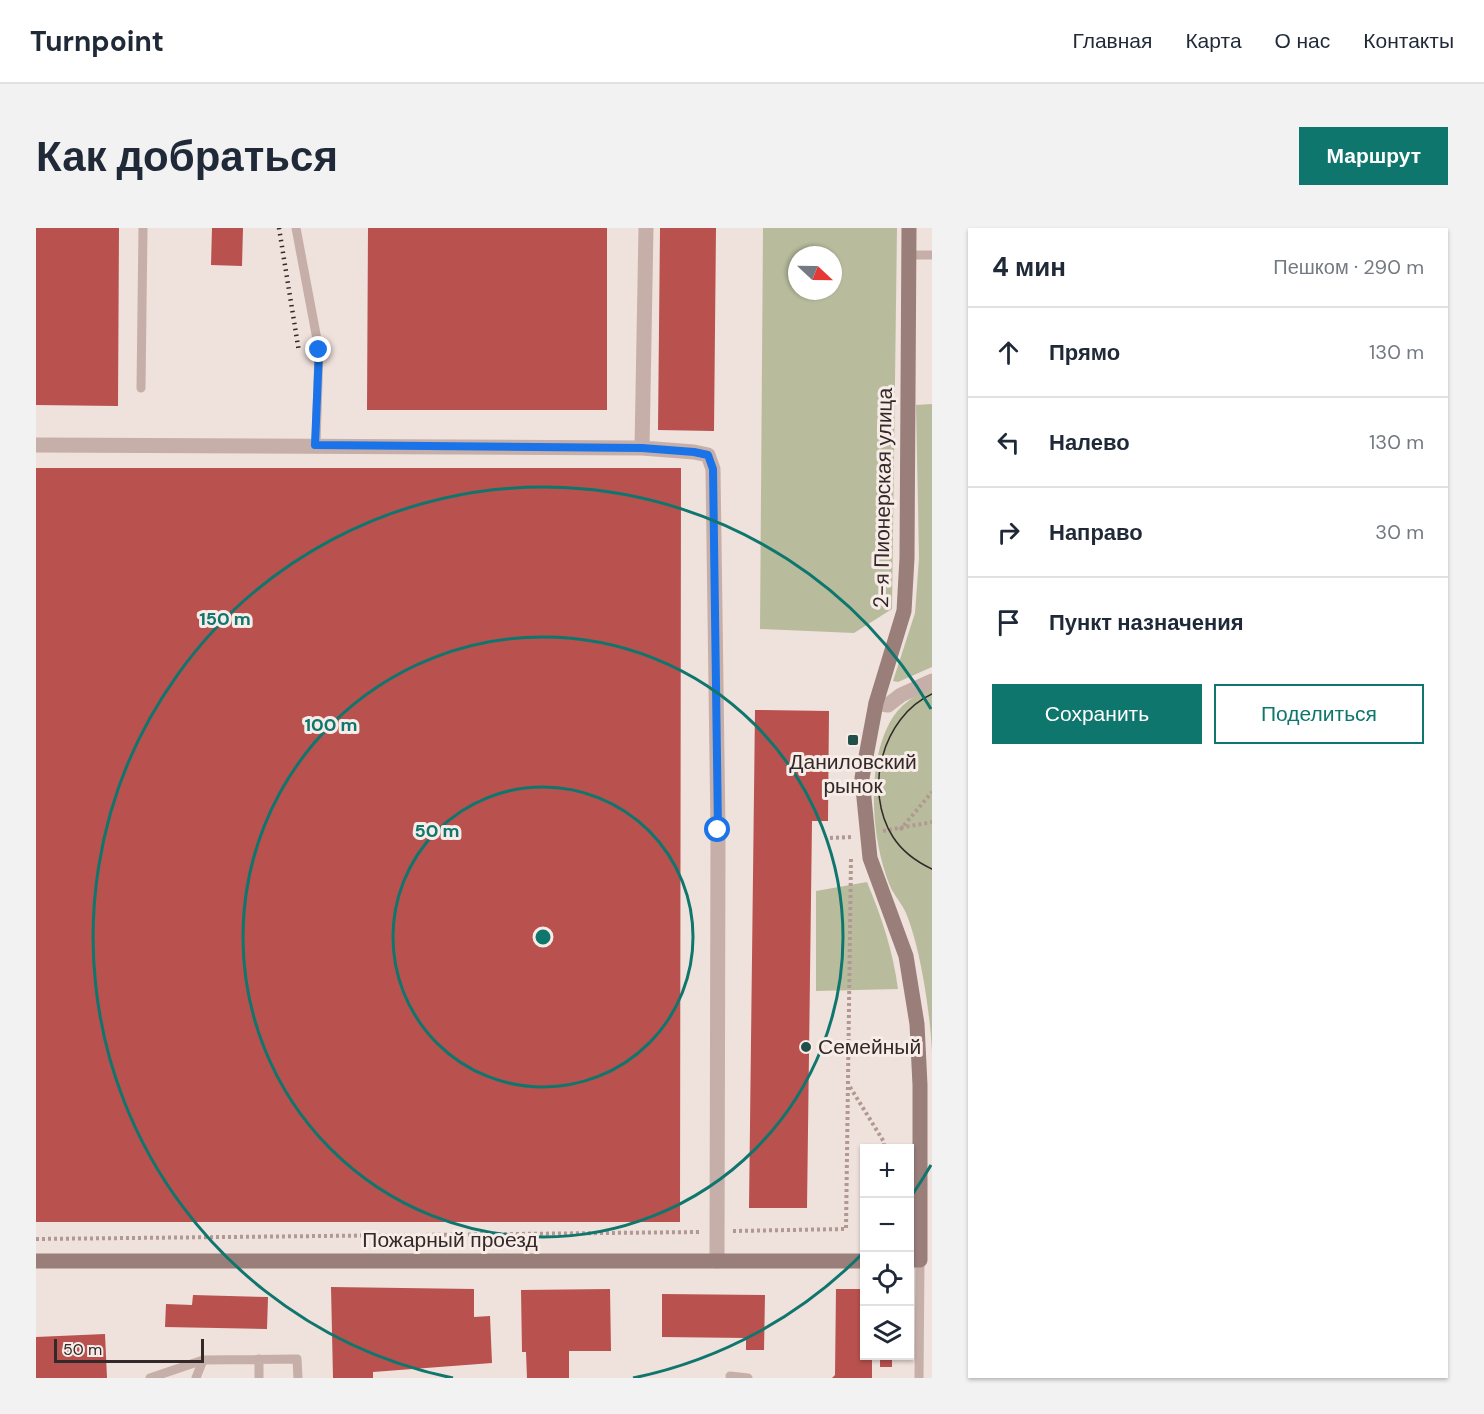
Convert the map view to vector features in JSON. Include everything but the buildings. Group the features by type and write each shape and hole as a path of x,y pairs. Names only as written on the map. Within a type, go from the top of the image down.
{"street":[{"path":"642,448 646,228"},
{"name":"2-я Пионерская улица","path":"909,228 907,558 904,611 876,704 862,778 870,858 906,956 914,994 920,1084 920,1260"},
{"path":"36,445 642,448 708,455 713,469 718,830 717,1261"},
{"path":"876,704 888,705 901,695 932,681"},
{"name":"Пожарный проезд","path":"36,1261 860,1261"}],"lane":[{"path":"141,388 143,228"},
{"path":"296,228 319,350 315,445"},
{"path":"910,255 932,255"},
{"path":"919,1378 920,1260"},
{"path":"259,1359 259,1378"},
{"path":"150,1378 202,1360 259,1359 297,1359 298,1378"},
{"path":"196,1378 202,1360"},
{"path":"730,1376 748,1378"}],"path":[{"path":"900,830 932,792"},
{"path":"853,846 854,837"},
{"path":"36,1239 846,1229 852,854"},
{"path":"850,1086 884,1144"}],"green space":[{"path":"763,228 897,228 892,609 854,633 760,629"},
{"path":"932,404 932,667 898,682 893,681 915,613 919,558 916,405"},
{"path":"932,688 932,1052 927,1000 916,945 906,913 890,886 879,847 875,825 874,781 882,740 890,722 908,701"},
{"path":"867,882 886,935 898,989 816,991 816,891"}],"tram line":[{"path":"932,694 915,705 901,719 882,756 879,777 879,798 884,818 893,837 910,856 932,869"}],"railway":[{"path":"279,228 299,352"}],"place":[{"name":"Даниловский рынок","path":"853,740"},
{"name":"Семейный","path":"806,1047"}],"route":[{"path":"319,350 315,445 642,448 708,455 713,469 718,830"}]}
